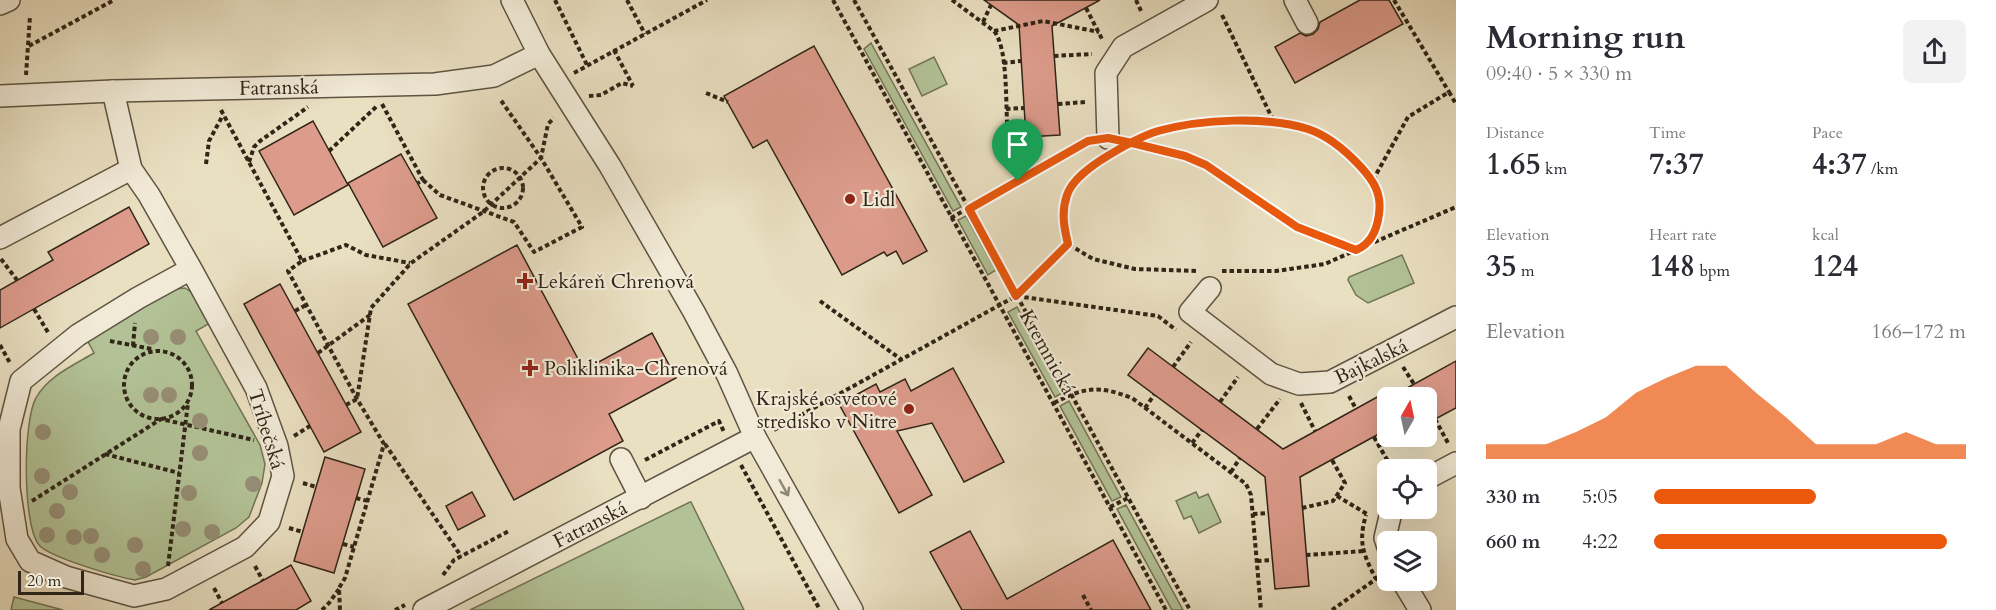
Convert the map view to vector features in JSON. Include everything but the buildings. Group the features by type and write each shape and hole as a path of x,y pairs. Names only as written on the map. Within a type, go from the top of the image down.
{"street":[{"path":"0,4 9,0"},
{"path":"512,0 539,54 610,166 694,312 852,610"},
{"path":"1295,0 1307,22"},
{"path":"1108,145 1097,69 1123,47 1213,5"},
{"name":"Fatranská","path":"4,93 435,84 494,76 539,54"},
{"name":"Tríbečská","path":"113,91 131,169 149,195 191,269 256,388 277,446 283,476 269,522 245,547 166,589 134,596 66,577 30,561 17,539 11,514 9,488 9,429 21,381 78,335 191,269"},
{"path":"0,238 131,169"},
{"name":"Bajkalská","path":"1210,288 1190,312 1271,374 1299,384 1330,382 1456,317"},
{"name":"Fatranská","path":"424,610 761,435"},
{"path":"1437,473 1456,463"},
{"path":"623,465 641,498"},
{"path":"1409,591 1420,610"}],"path":[{"path":"29,46 114,0"},
{"path":"555,0 587,65"},
{"path":"627,0 645,34"},
{"path":"572,74 707,0"},
{"path":"833,0 1166,610"},
{"name":"Kremnická","path":"854,0 1190,610"},
{"path":"952,0 994,31 1001,44 1008,138 1018,181"},
{"path":"1136,0 1143,13"},
{"path":"1394,0 1456,104"},
{"path":"983,22 991,5"},
{"path":"1213,5 1274,122"},
{"path":"1086,8 1102,39"},
{"path":"1134,18 1150,9"},
{"path":"26,78 30,16"},
{"path":"994,31 1043,21 1099,32"},
{"path":"1097,69 1093,54 1102,39 1110,33"},
{"path":"583,97 601,95 622,83 633,86 614,50"},
{"path":"1054,56 1093,54"},
{"path":"1003,63 1021,61"},
{"path":"1373,180 1408,117 1449,92"},
{"path":"706,93 728,102"},
{"path":"1086,94 1087,112"},
{"path":"329,151 381,102 423,180 440,195 514,222 534,252 582,227 541,158 500,99"},
{"path":"1058,104 1086,102"},
{"path":"249,163 254,147 312,104"},
{"path":"219,106 302,261"},
{"path":"1006,109 1024,108"},
{"path":"357,399 371,308 411,263 483,212 541,158 548,124 558,113"},
{"path":"206,164 208,141 224,115"},
{"path":"1088,132 1108,145 1132,143 1156,131 1185,125 1274,122 1310,130 1341,147 1373,180 1380,205 1377,226 1366,246"},
{"path":"951,218 1018,181 1108,145 1132,143 1185,156 1206,165 1297,227 1356,250 1456,207"},
{"path":"761,435 1016,296 1068,244 1062,222 1067,194 1108,145"},
{"path":"504,168 517,174 520,178 523,192 517,203 505,209 491,205 483,196 483,182 491,171 504,168"},
{"path":"418,183 423,180"},
{"path":"411,263 366,255 346,245 302,261 288,271 384,444 461,556"},
{"path":"0,258 17,280"},
{"path":"1016,296 1158,316 1200,349"},
{"path":"820,301 902,360"},
{"path":"295,311 306,305"},
{"path":"318,353 370,315"},
{"path":"78,335 175,355 187,366 193,384 185,423 166,589"},
{"path":"1173,366 1191,342"},
{"path":"156,350 134,360 127,369 123,382 126,398 140,414 277,446"},
{"path":"1229,370 1247,384"},
{"path":"1220,402 1238,377"},
{"path":"1054,404 1071,394 1084,390 1111,390 1132,398 1231,472 1250,489 1261,610"},
{"path":"1145,408 1154,395"},
{"path":"1348,395 1356,409"},
{"path":"1272,396 1309,402"},
{"path":"346,405 357,399"},
{"path":"1257,429 1280,399"},
{"path":"1300,402 1314,431"},
{"path":"11,514 161,419 178,413 188,403"},
{"path":"623,465 719,421 820,610"},
{"path":"1437,423 1448,442"},
{"path":"1192,443 1202,430"},
{"path":"1374,437 1387,459"},
{"path":"322,610 345,578 384,444"},
{"path":"104,454 179,473"},
{"path":"1231,472 1240,458"},
{"path":"1302,508 1334,501 1346,483 1332,460"},
{"path":"1337,496 1367,514"},
{"path":"356,498 368,501"},
{"path":"1110,507 1128,498"},
{"path":"1252,514 1268,513"},
{"path":"343,544 354,546"},
{"path":"1306,555 1364,551"},
{"path":"1257,561 1273,560"},
{"path":"339,588 340,610"},
{"path":"1083,595 1090,610"}],"green space":[{"path":"871,43 961,207 953,211 864,49"},
{"path":"934,57 947,84 922,96 909,69"},
{"path":"966,216 996,270 988,275 958,220"},
{"path":"1402,255 1414,283 1368,303 1356,295 1348,280 1349,277"},
{"path":"185,288 194,294 210,323 196,331 260,445 265,464 262,483 249,517 236,528 146,577 135,580 85,566 47,551 40,546 34,535 27,497 29,428 36,398 54,377 94,353 86,338 174,289"},
{"path":"1017,307 1064,392 1055,397 1008,312"},
{"path":"1069,401 1121,497 1112,501 1060,406"},
{"path":"1196,492 1199,498 1208,494 1221,522 1199,533 1191,516 1184,519 1176,501"},
{"path":"690,502 744,610 470,610"},
{"path":"1126,505 1183,610 1172,610 1117,509"},
{"path":"14,597 63,610 11,610"}],"place":[{"name":"Lidl","path":"850,199"},
{"name":"Lekáreň Chrenová","path":"525,281"},
{"name":"Poliklinika-Chrenová","path":"530,368"},
{"name":"Krajské osvetové stredisko v Nitre","path":"909,409"}],"route":[{"path":"1018,181 969,209 1016,296 1068,244 1062,222 1067,194 1086,170 1110,154 1132,143 1156,131 1185,125 1226,122 1274,122 1310,130 1341,147 1373,180 1380,205 1377,226 1366,246 1356,250 1297,227 1206,165 1185,156 1132,143 1108,138 1088,141 1018,181"}]}
